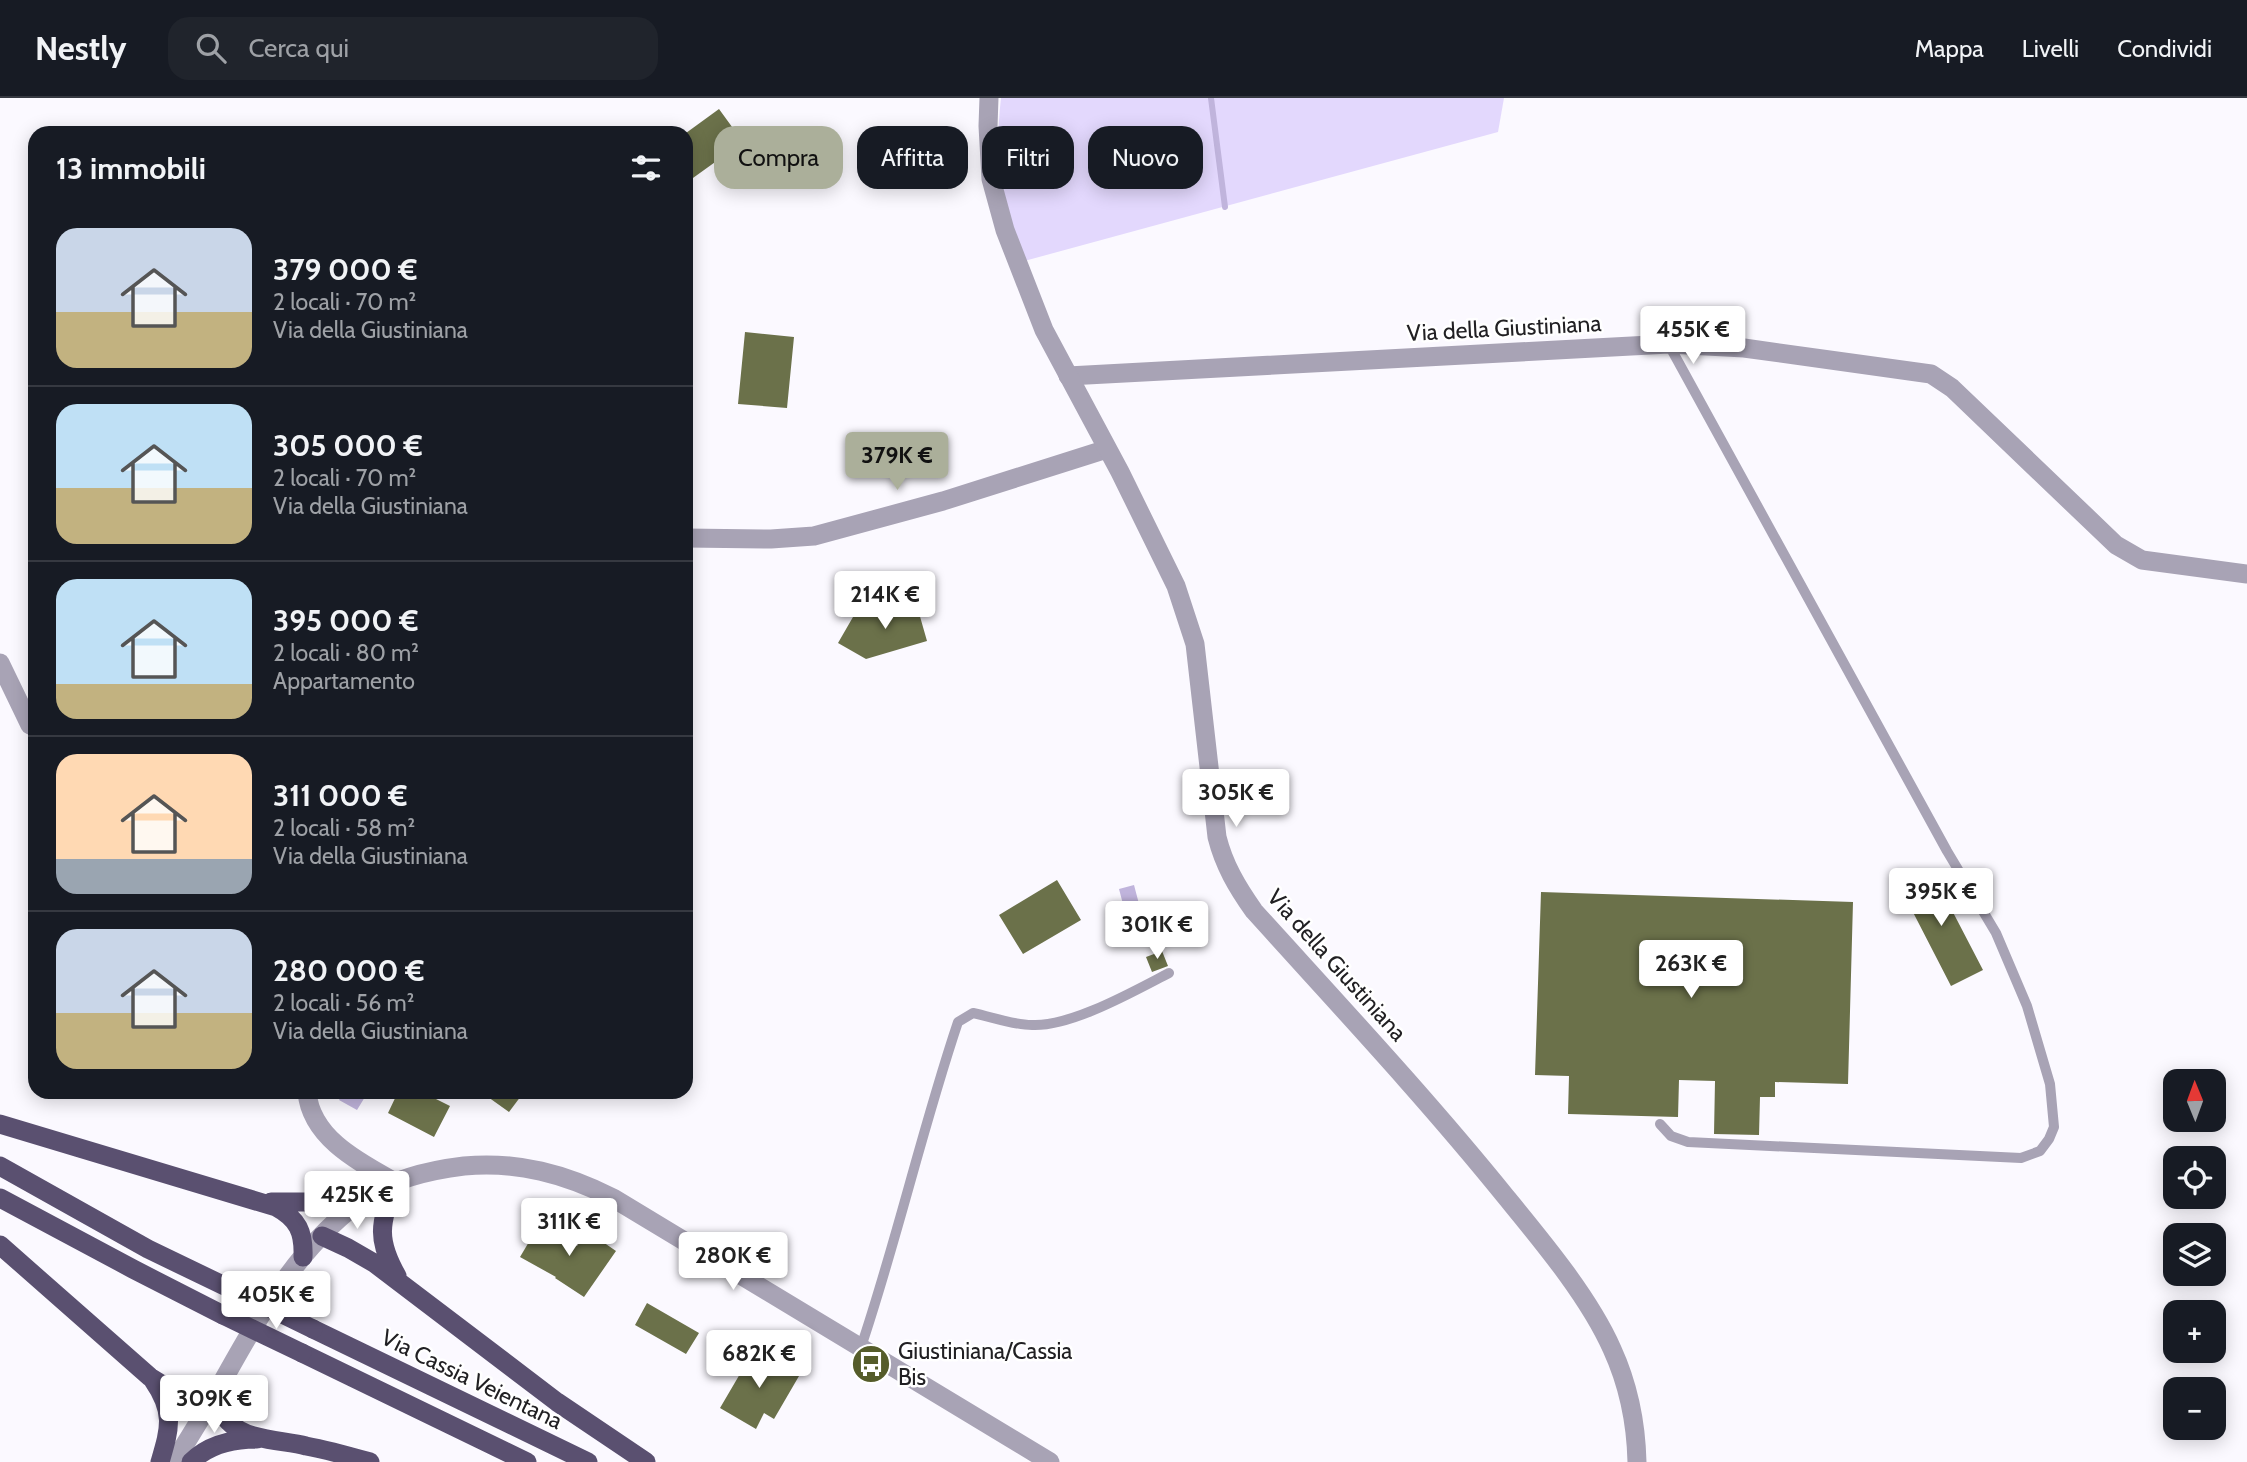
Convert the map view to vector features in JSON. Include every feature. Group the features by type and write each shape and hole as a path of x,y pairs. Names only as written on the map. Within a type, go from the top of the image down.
{"highway":[{"path":"0,1124 263,1202 282,1210 296,1222 303,1237 303,1257"},
{"name":"Via Cassia Veientana","path":"0,1166 148,1249 588,1462"},
{"path":"395,1182 383,1220 382,1239 388,1259 399,1280"},
{"path":"263,1202 307,1202 367,1197"},
{"path":"0,1198 223,1315 527,1462"},
{"path":"322,1236 365,1257 399,1280 557,1402 646,1462"},
{"path":"0,1245 150,1377 181,1396 192,1399 205,1396 220,1386"},
{"path":"150,1377 166,1403 170,1417 160,1462"},
{"path":"220,1386 221,1409 228,1421 246,1433 370,1462"},
{"path":"191,1462 202,1452 217,1445 241,1440 267,1439"}],"street":[{"name":"Via della Giustiniana","path":"989,98 991,179 1004,230 1044,330 1176,586 1195,644 1217,837 1222,857 1254,911 1456,1134 1543,1242 1583,1299 1611,1346 1625,1381 1634,1416 1637,1462"},
{"name":"Via della Giustiniana","path":"1068,376 1669,344 1744,348 1931,374 1952,388 2116,545 2142,560 2247,574"},
{"path":"693,538 814,536 943,501 1107,449"},
{"path":"0,663 28,717"},
{"path":"0,688 28,721"},
{"path":"309,1099 313,1116 328,1138 371,1169 395,1182"},
{"path":"174,1462 247,1338 303,1257 322,1236 367,1197 395,1182 434,1171 494,1165 543,1171 579,1182 634,1209 1050,1462"}],"lane":[{"path":"1660,1124 1671,1136 1688,1142 2021,1158 2040,1151 2054,1127 2050,1084 2027,1006 1996,933 1947,851 1669,344"},
{"path":"861,1347 958,1022 973,1013 1033,1026 1074,1018 1169,973"}],"shaded area":[{"path":"1001,98 1504,98 1498,132 1017,263 1006,224 1001,189 1074,189 1074,126 999,126"},
{"path":"1134,885 1143,919 1128,923 1119,889"},
{"path":"340,1099 364,1099 357,1110"}],"building":[{"path":"719,109 731,126 714,126 714,163 693,178 693,128"},
{"path":"745,332 794,337 787,408 738,404"},
{"path":"915,599 927,641 866,659 838,643 853,617"},
{"path":"1931,870 1983,970 1951,986 1900,887"},
{"path":"1057,880 1081,920 1023,954 999,915"},
{"path":"1541,892 1853,902 1848,1084 1775,1082 1775,1097 1760,1097 1759,1135 1714,1134 1715,1081 1679,1080 1678,1117 1568,1114 1569,1076 1535,1075"},
{"path":"1162,951 1168,966 1152,972 1146,957"},
{"path":"395,1099 436,1099 450,1106 434,1137 388,1113"},
{"path":"491,1099 519,1099 509,1112"},
{"path":"539,1225 577,1246 587,1231 616,1251 584,1297 556,1277 520,1257"},
{"path":"647,1303 699,1333 686,1354 635,1325"},
{"path":"754,1350 799,1376 774,1419 764,1413 756,1429 720,1408"}],"waterway":[{"path":"1211,98 1225,207"}],"place":[{"name":"Giustiniana/Cassia Bis","path":"871,1364"}]}
